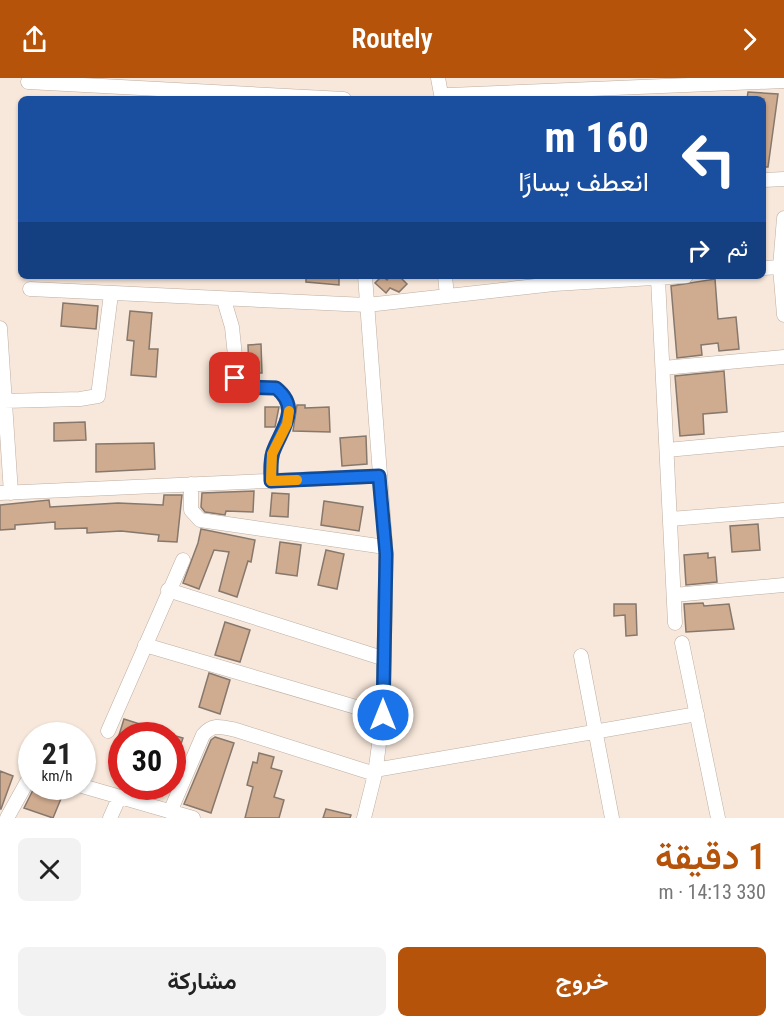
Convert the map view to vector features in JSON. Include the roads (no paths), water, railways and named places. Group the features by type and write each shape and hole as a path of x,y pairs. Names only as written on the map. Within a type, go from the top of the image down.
{"street":[{"path":"438,78 441,94 449,95 784,81"},
{"path":"28,82 288,96"},
{"path":"766,180 784,179"},
{"path":"784,218 780,267 784,315"},
{"path":"766,268 780,267"},
{"path":"364,818 375,772 383,715 385,547 365,279"},
{"path":"445,279 447,296"},
{"path":"30,289 367,305 554,284 658,279 675,623"},
{"path":"3,405 98,396 111,294"},
{"path":"224,300 233,332 238,385 245,388 276,388 289,408 287,424 272,454 271,481"},
{"path":"0,328 5,493 379,476"},
{"path":"663,368 784,357"},
{"path":"667,450 784,439"},
{"path":"191,484 191,510 200,520 385,547"},
{"path":"670,519 784,510"},
{"path":"112,722 183,560"},
{"path":"674,595 784,585"},
{"path":"168,590 382,658"},
{"path":"682,643 718,818"},
{"path":"145,645 383,715"},
{"path":"581,656 612,818"},
{"path":"170,812 203,735 210,727 236,730 375,772 697,714"},
{"path":"7,818 18,798"},
{"path":"110,818 118,800"},
{"path":"126,800 193,818"}]}
